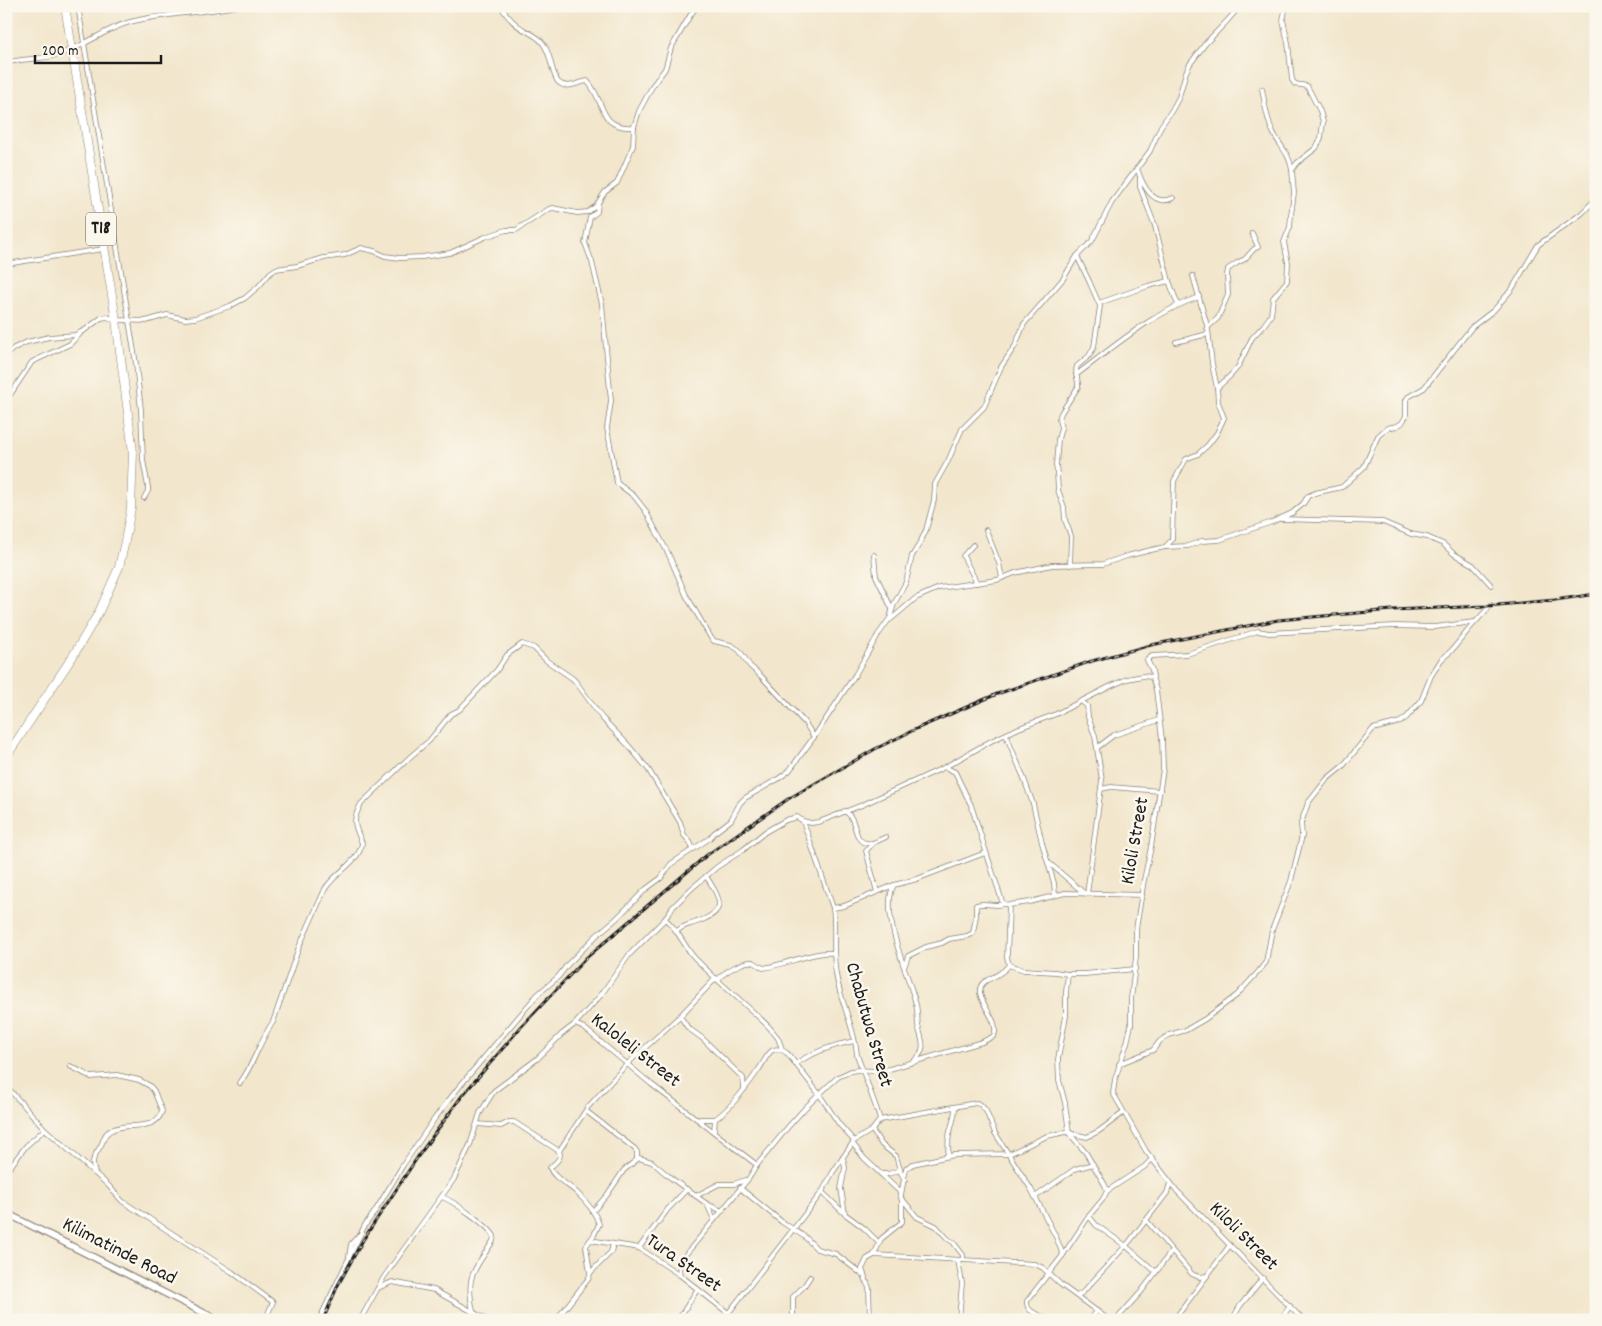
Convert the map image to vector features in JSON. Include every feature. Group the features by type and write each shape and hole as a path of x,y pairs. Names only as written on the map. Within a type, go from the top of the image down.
{"highway":[{"name":"T18","path":"6,757 68,664 99,612 122,556 131,508 133,452 116,320 65,6"}],"main road":[{"name":"Kilimatinde Road","path":"6,1213 218,1320"}],"street":[{"path":"78,6 139,388 143,460 148,486 148,491 144,498"},
{"path":"6,62 58,55 112,28 132,22 181,13 237,6"},
{"path":"501,6 512,21 544,43 554,76 559,84 571,86 586,81 594,91 602,111 611,122 621,127 634,127"},
{"path":"6,355 14,348 27,342 49,337 70,336 81,332 104,317 116,320 152,320 167,315 185,319 195,318 230,306 245,298 276,269 346,255 361,248 385,256 400,258 445,254 455,251 470,242 506,230 516,230 548,209 581,213 590,211 605,192 617,183 620,178 633,146 634,127 638,111 650,89 665,69 671,48 697,6"},
{"path":"889,621 897,597 906,582 912,556 924,536 934,500 936,484 962,430 984,406 1001,367 1015,346 1024,324 1063,279 1077,256 1092,241 1112,202 1150,151 1161,126 1178,97 1190,64 1205,44 1240,6"},
{"path":"1286,6 1283,20 1288,43 1292,80 1296,84 1309,88 1320,110 1322,122 1321,142 1297,163 1292,170"},
{"path":"1217,388 1238,367 1252,338 1270,315 1273,298 1287,281 1288,263 1284,242 1290,227 1294,194 1292,170 1289,156 1271,128 1264,106 1262,89"},
{"path":"1137,168 1140,187 1159,238 1169,281 1178,305"},
{"path":"1140,178 1154,198 1167,201 1173,198"},
{"path":"319,1320 361,1234 403,1165 435,1118 513,1021 597,935 646,889 661,878 671,864 710,838 731,820 740,803 745,798 789,771 814,737 855,675 878,635 889,621 921,595 943,587 977,583 1037,568 1063,564 1103,564 1165,547 1182,547 1202,541 1219,540 1278,519 1299,508 1310,495 1340,489 1350,482 1366,465 1378,436 1387,428 1397,426 1404,420 1408,397 1424,388 1472,327 1494,310 1517,283 1536,247 1581,214 1596,199"},
{"path":"598,203 597,211 590,217 585,242 602,304 611,401 607,428 617,483 634,496 645,510 686,595 711,638 718,643 731,645 739,650 750,666 805,723 814,737"},
{"path":"1207,328 1218,318 1228,294 1228,270 1236,263 1245,259 1258,247 1252,233"},
{"path":"6,264 103,249"},
{"path":"1070,565 1071,536 1058,490 1056,465 1061,428 1059,419 1078,387 1077,366 1089,356 1094,347 1099,302 1077,256"},
{"path":"1165,547 1172,540 1174,481 1186,459 1203,451 1217,433 1224,417 1218,402 1207,328 1193,276"},
{"path":"1099,302 1169,281"},
{"path":"1076,375 1138,327 1178,305 1199,297"},
{"path":"6,401 32,362 70,344 81,332"},
{"path":"1176,342 1208,334"},
{"path":"1278,519 1383,522 1411,534 1427,537 1443,544 1454,554 1473,565 1492,585"},
{"path":"986,530 999,563 1002,578"},
{"path":"973,545 963,556 977,583"},
{"path":"874,555 876,576 892,609"},
{"path":"1119,1064 1152,1050 1169,1035 1186,1030 1205,1019 1237,995 1260,972 1266,962 1270,949 1272,930 1291,881 1302,836 1301,823 1308,803 1327,779 1343,766 1373,729 1400,722 1406,718 1422,698 1440,660 1452,650 1474,622 1491,605"},
{"name":"Kiloli Street","path":"1303,1320 1198,1214 1170,1183 1152,1159 1114,1096 1113,1088 1129,1035 1135,969 1136,930 1160,791 1163,758 1152,670 1147,660 1152,656 1187,654 1256,631 1269,634 1394,626 1440,626 1474,622"},
{"path":"240,1083 273,1022 299,947 328,883 361,850 362,843 355,826 356,815 361,804 429,741 450,716 459,710 497,670 507,655 520,645 534,648 547,661 572,678 602,718 648,769 680,822 684,835 693,849"},
{"path":"576,1024 601,995 629,955 665,919 672,908 691,889 773,827 794,817 811,823 819,822 862,805 945,767 991,741 1126,680 1144,676 1153,677"},
{"path":"1081,701 1087,706 1088,717 1098,747 1102,774 1086,893"},
{"path":"1098,747 1114,735 1159,720"},
{"path":"1006,735 1026,782 1055,888 1055,895"},
{"path":"945,767 955,772 971,804 983,837 985,853 1002,901 1006,904 1007,962 1009,965"},
{"path":"1101,790 1110,787 1160,791"},
{"path":"844,811 851,816 860,841 864,844 873,843 886,837"},
{"name":"Chabutwa Street","path":"803,820 833,908 835,972 840,996 856,1046 857,1055 864,1070 880,1120"},
{"path":"873,843 866,851 877,892"},
{"path":"833,908 844,906 894,885 985,853"},
{"path":"1048,862 1086,893"},
{"path":"676,932 682,927 705,919 719,907 718,898 706,876"},
{"path":"894,885 890,892 892,921 898,949 916,1005 923,1045 922,1052 913,1062"},
{"path":"904,967 906,957 911,954 949,939 973,933 976,905 1000,906 1038,900 1065,893 1142,895"},
{"path":"665,919 671,924 692,954 769,1027 778,1038 782,1050 819,1094 864,1158 894,1186 917,1217 936,1226 953,1242 963,1255 961,1260 960,1320"},
{"path":"590,1273 585,1250 587,1243 597,1230 598,1224 593,1211 576,1192 550,1171 551,1167 560,1158 559,1152 588,1107 627,1064 725,973 747,962 754,962 763,968 801,957 828,952 834,953"},
{"path":"1009,965 1024,970 1068,974 1135,969"},
{"path":"680,1276 679,1271 682,1260 757,1165 805,1108 838,1077 864,1070 886,1070 982,1042 994,1036 995,1027 984,1005 980,988 982,983 999,974 1009,965"},
{"path":"1068,974 1066,1016 1059,1047 1059,1080 1067,1110 1069,1133 1086,1153 1107,1191"},
{"path":"680,1016 688,1028 702,1038 743,1078 744,1088"},
{"name":"Kaloleli Street","path":"360,1320 384,1277 457,1173 470,1145 483,1107 494,1091 537,1059 562,1034 576,1024 584,1028 627,1064 757,1165"},
{"path":"795,1064 818,1051 854,1041"},
{"path":"698,1119 715,1119 726,1111 770,1052 782,1050"},
{"path":"70,1066 91,1077 117,1075 139,1080 150,1086 154,1091 162,1111 158,1120 154,1123 123,1126 107,1134 93,1158 92,1165 96,1174"},
{"path":"743,1078 753,1077"},
{"path":"6,1086 45,1129 96,1174 126,1204 232,1272 273,1302 265,1320"},
{"path":"723,1320 822,1192 833,1172 854,1142 872,1130 880,1120 977,1103 981,1105 986,1111 993,1129 1035,1197 1056,1237 1063,1255"},
{"path":"947,1157 949,1150 948,1139 954,1120 955,1107"},
{"path":"586,1111 635,1149 637,1159"},
{"path":"874,1255 881,1239 902,1222 904,1216 902,1196 906,1168 909,1166 954,1155 1009,1154 1047,1136 1069,1133 1082,1137 1092,1135 1123,1113"},
{"path":"714,1132 715,1119"},
{"path":"477,1124 501,1126 514,1122 559,1152"},
{"path":"6,1172 26,1146 45,1129"},
{"path":"872,1130 882,1145 896,1156 905,1180"},
{"path":"843,1157 845,1168 841,1188 845,1214"},
{"path":"593,1211 611,1190 624,1170 639,1158 652,1162 707,1204 722,1210"},
{"path":"1047,1320 1029,1310 1026,1303 1063,1255 1107,1191 1144,1167 1152,1159"},
{"path":"1035,1197 1075,1168 1092,1164"},
{"path":"881,1174 900,1170"},
{"path":"696,1196 719,1184 734,1184 747,1180"},
{"path":"1077,1296 1126,1246 1167,1193 1170,1183"},
{"path":"740,1188 805,1237 817,1249 836,1254 863,1275"},
{"path":"639,1248 668,1208 687,1189"},
{"path":"822,1192 845,1214 858,1223 878,1245 885,1256"},
{"path":"442,1196 463,1209 490,1230 494,1236 471,1276 470,1294 473,1311"},
{"path":"707,1204 714,1220"},
{"path":"1089,1216 1096,1225 1126,1246 1156,1272"},
{"path":"1146,1220 1171,1252 1192,1274 1199,1277 1207,1276"},
{"name":"Tura Street","path":"590,1240 639,1248 680,1276 728,1313"},
{"path":"556,1320 584,1284 590,1273 610,1252 614,1244"},
{"path":"1174,1320 1230,1245"},
{"path":"1116,1320 1171,1252"},
{"path":"870,1320 868,1288 862,1269 869,1257 874,1255 1030,1263 1040,1266 1109,1320"},
{"path":"793,1320 793,1297 810,1277"},
{"path":"1232,1320 1240,1306 1263,1278"},
{"path":"378,1288 392,1282 434,1290 454,1303 486,1319"},
{"path":"678,1320 697,1290"},
{"path":"1280,1320 1290,1306"},
{"path":"1090,1320 1097,1311"},
{"path":"1285,1314 1290,1320"}],"railway":[{"path":"323,1320 338,1285 363,1240 419,1155 462,1096 521,1027 586,958 707,855 788,799 875,749 997,694 1092,661 1151,645 1278,620 1392,610 1487,606 1596,594"}]}
